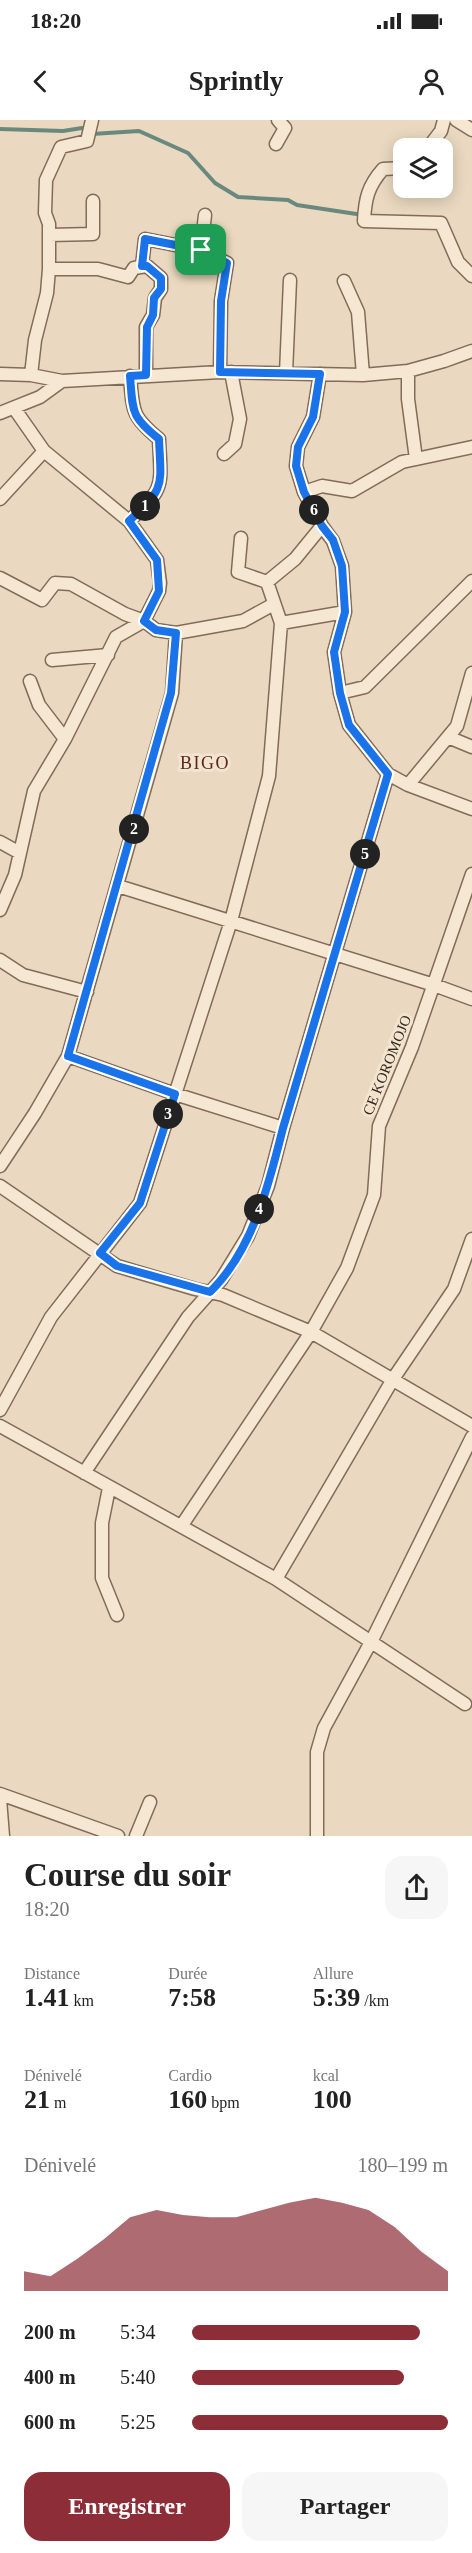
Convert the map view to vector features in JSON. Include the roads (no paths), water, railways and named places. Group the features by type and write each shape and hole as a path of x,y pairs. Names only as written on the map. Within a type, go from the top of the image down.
{"street":[{"path":"31,375 35,340 47,293 49,269 49,224 45,213 46,180 61,147 87,141 92,120"},
{"path":"276,144 285,128 278,120"},
{"path":"435,138 444,120"},
{"path":"456,120 472,130"},
{"path":"393,169 383,169 373,181 365,196 364,221 441,223 458,262 472,276"},
{"path":"49,235 93,234 93,201"},
{"path":"201,250 205,215"},
{"path":"142,266 145,239 201,250 227,263 221,301 226,372 240,419 235,444 224,454"},
{"path":"49,269 98,269 128,277 134,268 147,266 161,278 161,289 154,298 153,315 147,327 146,375"},
{"path":"286,373 290,280"},
{"path":"344,281 358,312 363,375"},
{"path":"0,374 31,375 62,381 226,372 363,375 408,370 444,362 472,351"},
{"path":"408,370 408,399 416,459"},
{"path":"320,374 313,417 298,447 296,466 304,492 322,526 333,540 342,566 345,612 334,652 340,693 349,725 388,774 408,785 472,809"},
{"path":"129,521 152,500 161,485 159,439 142,425 134,413 130,376"},
{"path":"0,413 40,396 62,381"},
{"path":"0,910 15,874 34,791 65,739 116,637 144,621 159,591 157,560 129,521 44,450 14,408"},
{"path":"304,492 322,486 352,491 402,462 472,447"},
{"path":"0,499 44,450"},
{"path":"267,582 295,559 322,526"},
{"path":"241,538 238,572 267,582"},
{"path":"0,578 42,600 54,584 71,584 125,614 144,621 156,630 176,633 243,621 274,604"},
{"path":"340,693 365,687 472,581"},
{"path":"0,1410 51,1317 140,1203 231,921 269,776 281,623 267,582"},
{"path":"281,623 345,612"},
{"path":"0,1166 35,1113 68,1056 171,693 176,633"},
{"path":"52,660 108,655"},
{"path":"408,785 457,726 472,673"},
{"path":"30,681 39,705 65,739"},
{"path":"448,737 472,747"},
{"path":"84,1473 188,1317 221,1280 248,1236 268,1186 283,1128 388,774"},
{"path":"0,842 20,853"},
{"name":"CE KOROMOJO","path":"182,1526 311,1332 347,1268 374,1195 379,1126 412,1047 472,874"},
{"path":"118,886 472,999"},
{"path":"0,960 23,975 87,992"},
{"path":"68,1056 175,1094 283,1128"},
{"path":"0,1186 117,1266 223,1295 311,1332 472,1426"},
{"path":"276,1578 393,1379 454,1289 472,1239"},
{"path":"0,1426 276,1578 465,1704"},
{"path":"317,1836 317,1752 324,1728 372,1640 472,1437"},
{"path":"109,1488 102,1523 102,1578 117,1615"},
{"path":"0,1794 118,1836"},
{"path":"0,1799 3,1836"},
{"path":"136,1836 150,1802"}],"waterway":[{"path":"0,129 63,131 82,128 86,130"},
{"path":"92,134 139,131 188,153 215,183 238,197 288,200 297,205 363,215"}],"district":[{"name":"BIGO","path":"205,763"}]}
